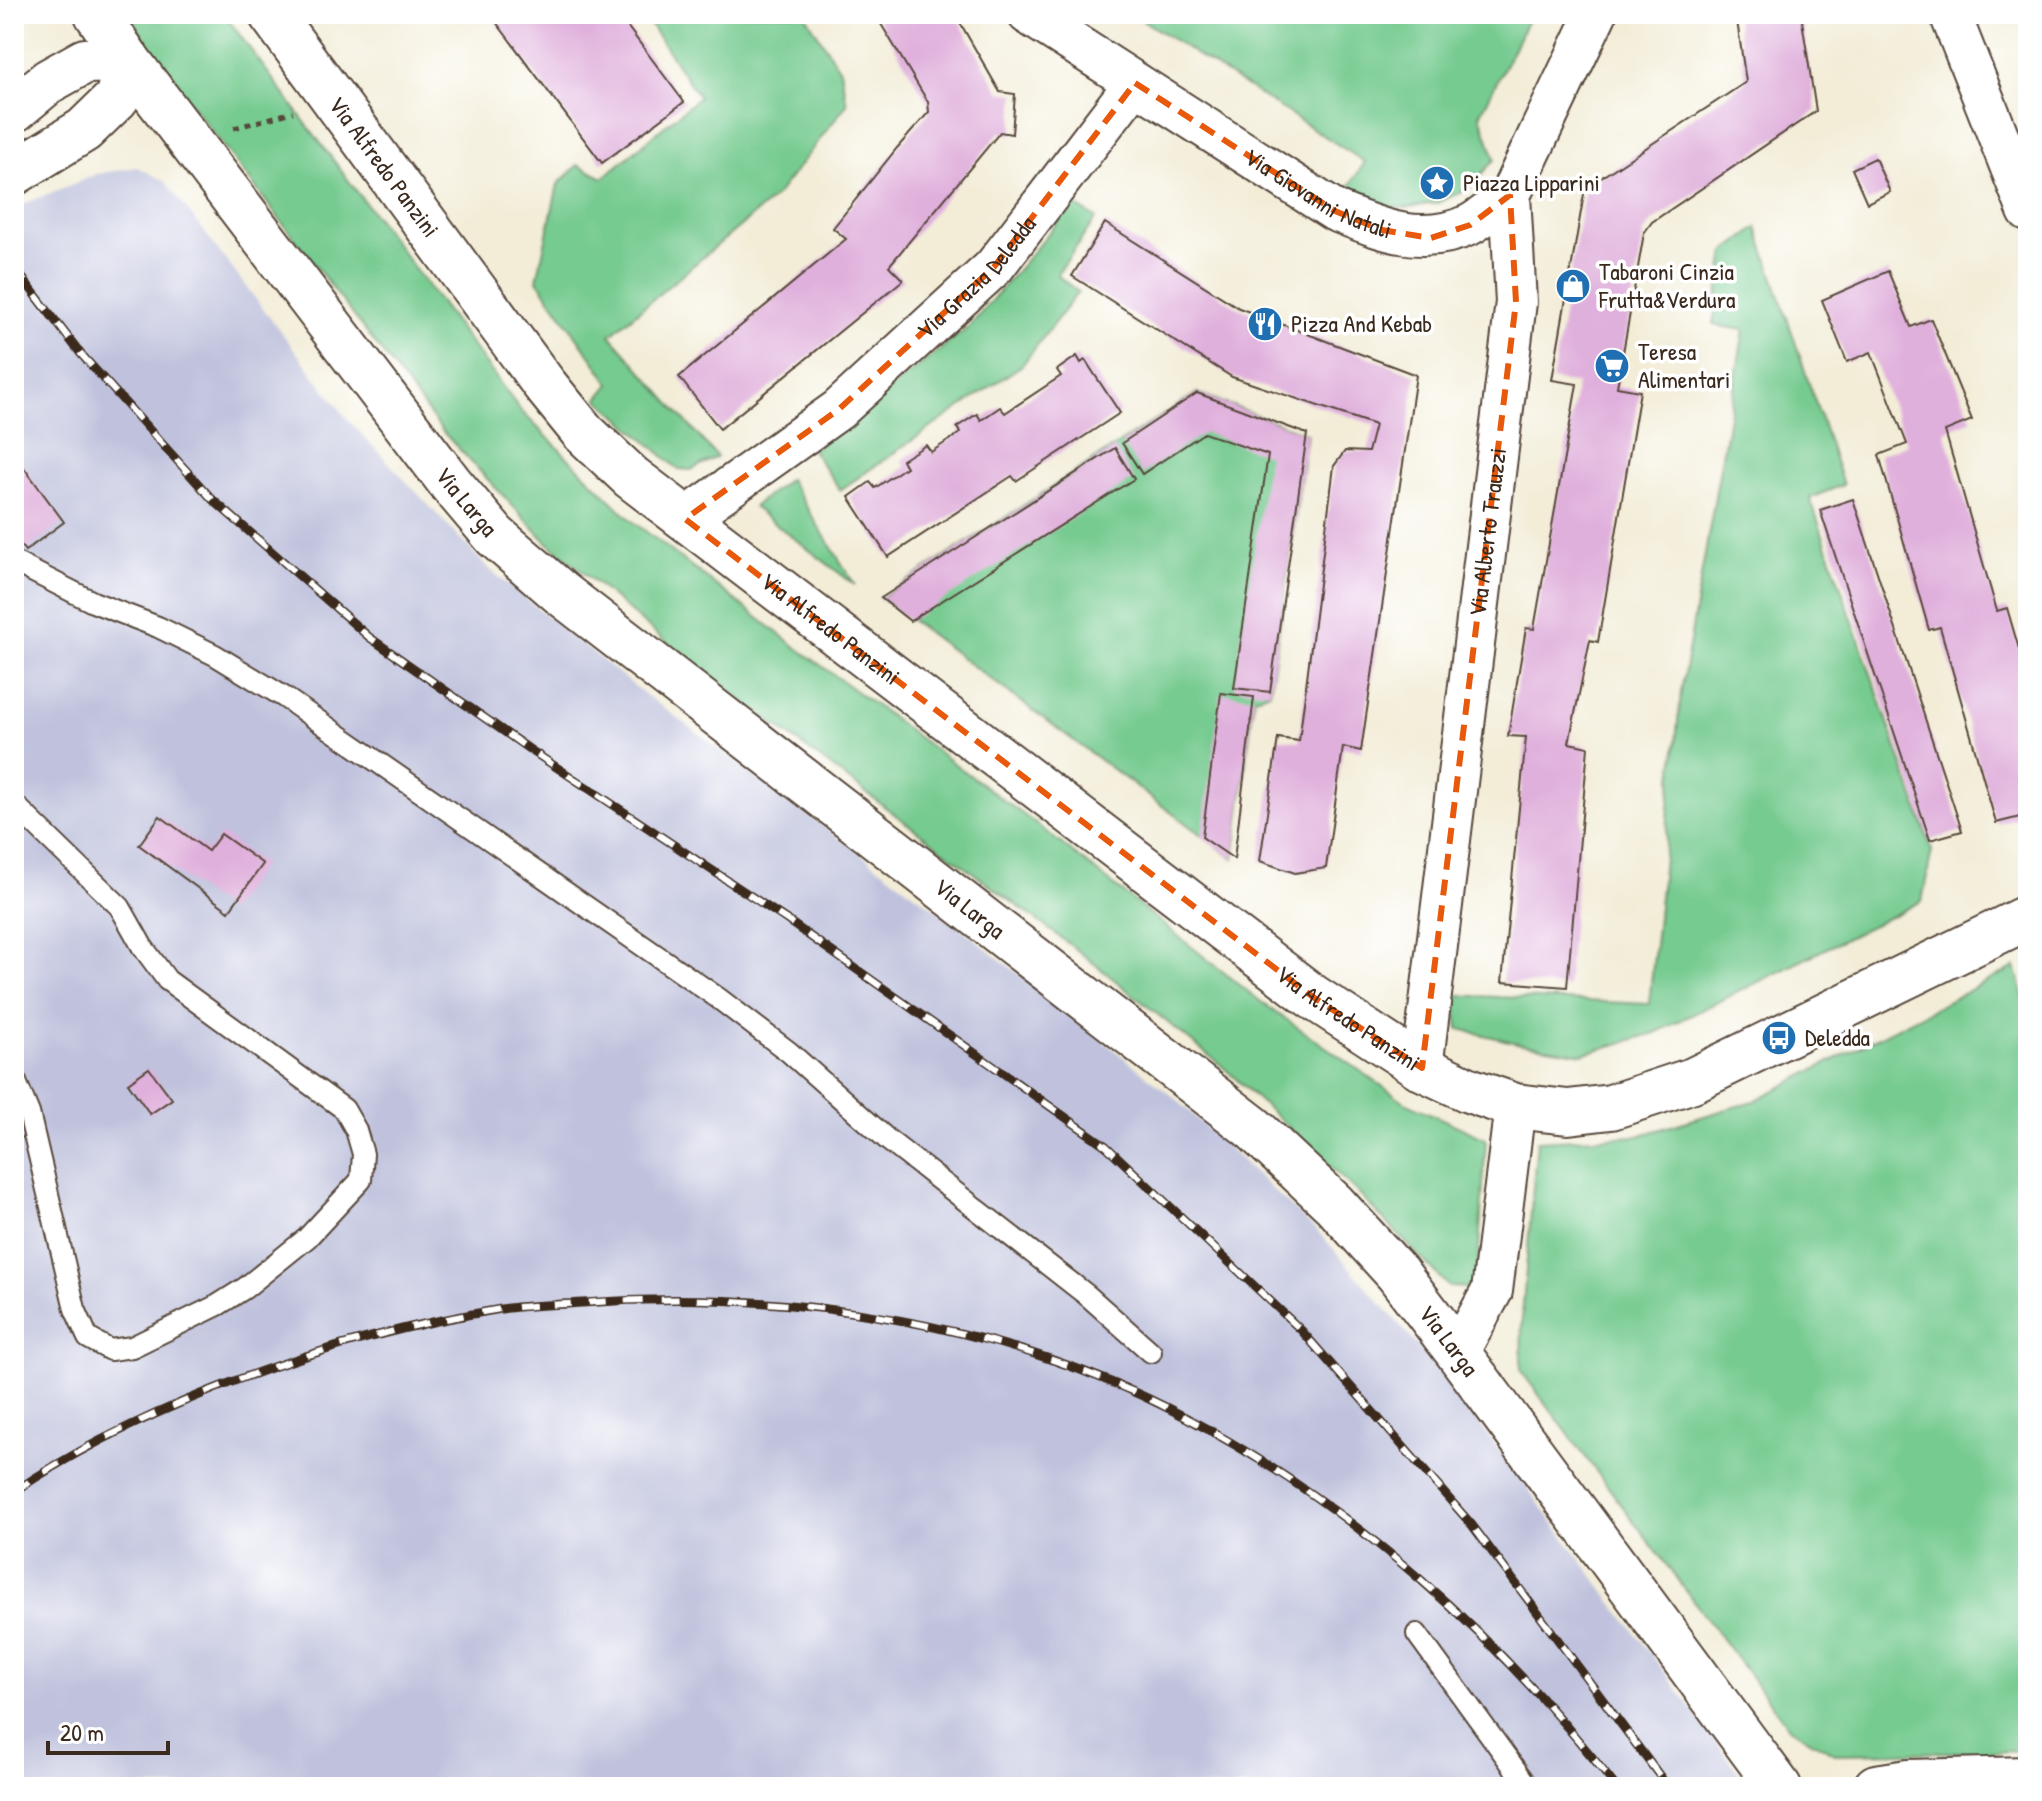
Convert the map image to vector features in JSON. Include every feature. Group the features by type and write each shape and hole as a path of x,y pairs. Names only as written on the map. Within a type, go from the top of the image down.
{"street":[{"name":"Via Larga","path":"97,14 128,60 451,484 495,536 561,593 1253,1128 1334,1204 1397,1273 1779,1787"},
{"name":"Via Alfredo Panzini","path":"271,14 544,384 583,432 631,477 1313,997 1422,1068 1469,1090 1515,1106 1568,1112 1611,1107 1693,1080 2028,917"},
{"path":"1028,14 1135,83"},
{"name":"Via Alberto Trauzzi","path":"1422,1068 1516,302 1510,195 1596,14"},
{"path":"1950,14 2028,211"},
{"path":"14,110 49,81 85,61 128,60 117,98 84,130 14,173"},
{"name":"Via Grazia Deledda","path":"685,519 838,410 994,267 1135,83"},
{"name":"Via Giovanni Natali","path":"1135,83 1335,211 1382,230 1431,238 1470,225 1510,195"},
{"path":"1458,1353 1492,1291 1515,1106"},
{"path":"1876,1787 1908,1782 2028,1779"}],"lane":[{"path":"14,562 93,602 158,627 215,655 284,697 718,998 789,1052 888,1140 1088,1296 1151,1352"},
{"path":"14,804 120,907 142,946 167,980 344,1109 356,1130 363,1154 361,1180 307,1238 245,1288 218,1305 132,1347 110,1350 88,1338 75,1309 33,1126 14,1077"},
{"path":"1417,1634 1528,1787"}],"highlighted area":[{"path":"1135,83 1335,211 1382,230 1431,238 1470,225 1510,195 1516,302 1422,1068 1313,997 685,519 838,410 994,267"}],"shaded area":[{"path":"137,167 165,181 350,422 489,569 638,689 958,926 1175,1098 1323,1237 1444,1376 1750,1787 14,1787 14,208 97,174"}],"green space":[{"path":"128,14 224,14 521,411 631,520 796,647 1044,830 1260,1001 1405,1102 1486,1139 1477,1279 1467,1288 1449,1287 1350,1185 1222,1066 1081,953 685,658 546,541 444,433 174,82"},
{"path":"643,14 805,14 840,70 847,104 776,196 610,335 717,457 691,470 678,469 598,399 610,384 537,280 558,184 578,165 603,178 699,97"},
{"path":"1133,14 1531,14 1480,115 1495,159 1468,189 1437,203 1406,208 1375,205 1348,188 1365,162"},
{"path":"1073,204 1096,218 1057,275 1078,292 1022,365 840,490 812,450 970,326"},
{"path":"1757,228 1843,485 1810,498 1932,850 1922,901 1655,1033 1583,1054 1459,1029 1454,995 1649,1004 1681,692 1744,330 1713,325 1725,252"},
{"path":"1197,393 1307,434 1270,692 1254,698 1234,859 881,598"},
{"path":"789,479 855,585 753,507"},
{"path":"2015,967 2028,1010 2028,1751 1835,1754 1789,1728 1521,1371 1522,1316 1537,1141 1638,1136 1754,1101"}],"building":[{"path":"490,14 618,14 684,102 602,163"},
{"path":"875,14 955,14 1000,92 1015,94 1012,134 1000,132 889,266 903,280 720,429 679,377 846,239 833,228 929,112 928,102"},
{"path":"1736,14 1801,14 1816,111 1652,222 1644,233 1617,387 1640,391 1598,642 1590,640 1569,743 1588,747 1567,987 1502,982 1526,737 1508,736 1526,628 1534,629 1577,384 1552,380 1585,188 1746,82"},
{"path":"1875,158 1890,192 1867,203 1852,169"},
{"path":"1105,223 1239,308 1416,375 1361,751 1343,747 1326,868 1295,873 1260,861 1278,738 1299,741 1334,466 1345,451 1368,452 1375,425 1232,377 1072,276"},
{"path":"1888,271 1911,327 1931,319 1972,420 1945,431 1997,611 2007,608 2028,680 2028,815 1996,823 1940,627 1929,630 1879,455 1907,444 1871,352 1847,362 1822,300"},
{"path":"1077,356 1081,363 1085,360 1120,413 1016,481 1012,476 888,557 849,497 870,482 875,488 906,467 902,460 926,445 931,452 960,433 957,427 977,414 981,420 1000,407 1005,413 1061,376 1057,370"},
{"path":"1197,393 1307,434 1270,692 1234,688 1268,455 1204,433 1142,474 1122,443"},
{"path":"1115,448 1134,479 910,621 881,598"},
{"path":"14,454 64,522 25,551 14,536"},
{"path":"1853,499 1962,831 1930,840 1820,510"},
{"path":"1221,693 1254,697 1234,859 1202,837"},
{"path":"160,816 208,851 221,834 263,864 229,911 139,845"},
{"path":"149,1068 172,1099 150,1114 128,1083"},
{"path":"14,1095 30,1134 14,1141"}],"railway":[{"path":"14,267 81,354 212,499 369,637 529,749 787,920 1106,1146 1301,1330 1472,1525 1668,1787"},
{"path":"14,1492 111,1435 214,1389 284,1363 428,1323 521,1307 659,1300 736,1301 815,1307 893,1319 970,1335 1045,1357 1118,1385 1187,1418 1249,1453 1309,1492 1366,1535 1474,1628 1524,1679 1616,1787"}],"place":[{"name":"Piazza Lipparini","path":"1437,183"},
{"name":"Tabaroni Cinzia Frutta&Verdura","path":"1573,286"},
{"name":"Pizza And Kebab","path":"1265,324"},
{"name":"Teresa Alimentari","path":"1612,366"},
{"name":"Deledda","path":"1779,1038"}]}
